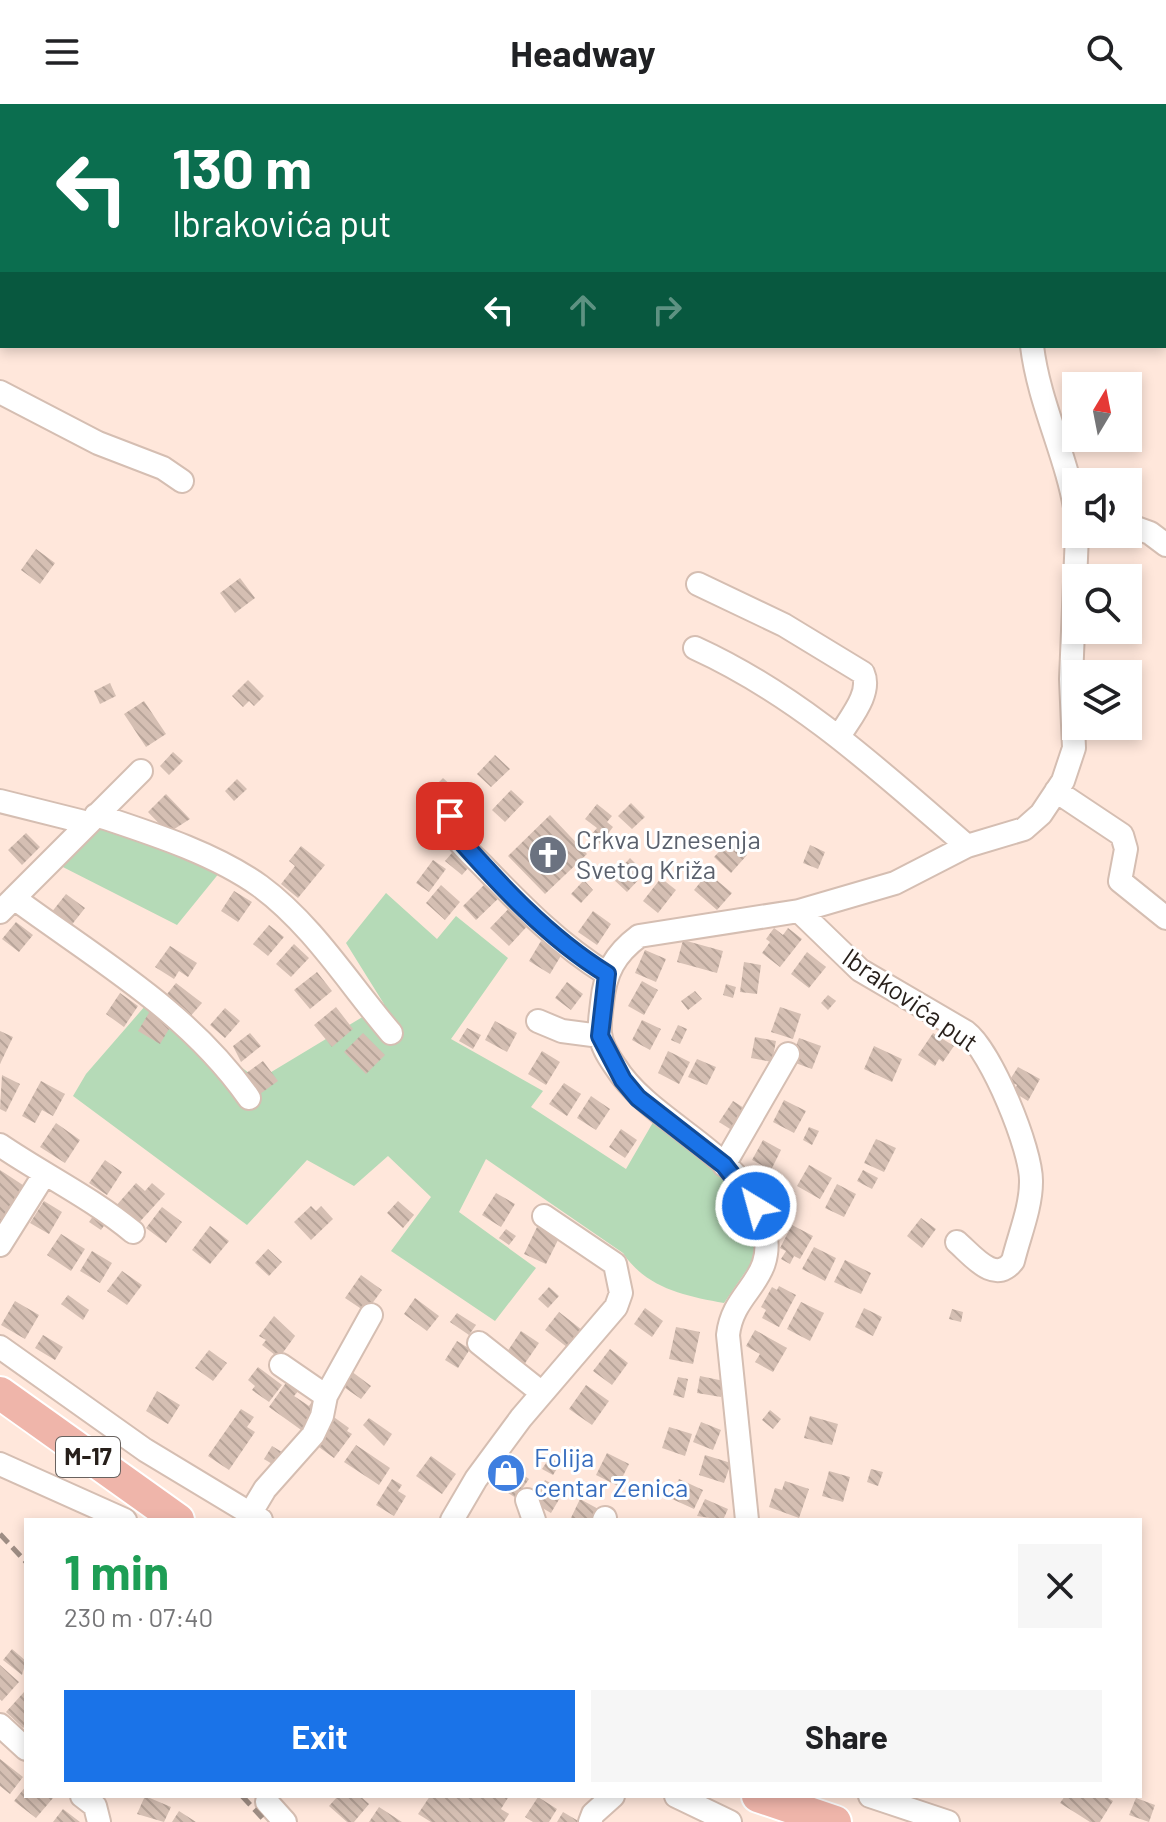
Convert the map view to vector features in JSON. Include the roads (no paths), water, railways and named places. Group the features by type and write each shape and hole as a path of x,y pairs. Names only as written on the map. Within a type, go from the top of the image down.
{"highway":[{"name":"M-17","path":"0,1393 175,1518"},
{"path":"764,1798 835,1822"}],"street":[{"path":"1032,348 1042,396 1068,468"},
{"path":"0,392 98,443 163,468 182,481"},
{"path":"1142,530 1166,545"},
{"path":"747,1518 728,1335 733,1309 760,1277 765,1263 765,1232 756,1206 724,1165 638,1098 609,1057 600,1036 607,974 621,949 639,936 799,911 895,883 967,846 1024,829 1056,791 1074,748 1071,679 1076,548"},
{"path":"698,584 750,607 863,673 866,686 840,735"},
{"path":"695,648 760,681 840,735 967,846"},
{"path":"141,771 7,905 153,996 200,1040 249,1098"},
{"path":"1056,791 1122,835 1126,849 1120,881 1166,918"},
{"path":"0,801 92,819 213,861 260,886 301,923 391,1033"},
{"path":"454,803 450,816 452,831 472,854 538,922 569,949 607,974"},
{"name":"Ibrakovića put","path":"799,911 860,970 966,1032 978,1041 989,1057 1026,1147 1032,1186 1013,1261 1006,1270 996,1272 986,1267 957,1242"},
{"path":"538,1021 562,1031 600,1036"},
{"path":"724,1165 788,1054"},
{"path":"0,1145 44,1175 99,1204 133,1232"},
{"path":"0,1245 44,1175"},
{"path":"453,1518 476,1479 542,1393 616,1307 621,1293 615,1264 544,1216"},
{"path":"0,1347 145,1450 255,1517 265,1489 313,1435 322,1416 326,1396 371,1315"},
{"path":"479,1343 542,1393"},
{"path":"281,1365 326,1396"},
{"path":"0,1464 121,1518"},
{"path":"0,1725 24,1747"},
{"path":"85,1798 95,1806 99,1822"},
{"path":"590,1822 593,1814 611,1798"},
{"path":"680,1798 730,1822"},
{"path":"876,1798 948,1822"},
{"path":"267,1802 285,1822"}],"railway":[{"path":"0,1534 24,1560"},
{"path":"244,1798 266,1822"}],"place":[{"name":"Crkva Uznesenja Svetog Križa","path":"548,855"},
{"name":"Folija centar Zenica","path":"506,1473"}]}
